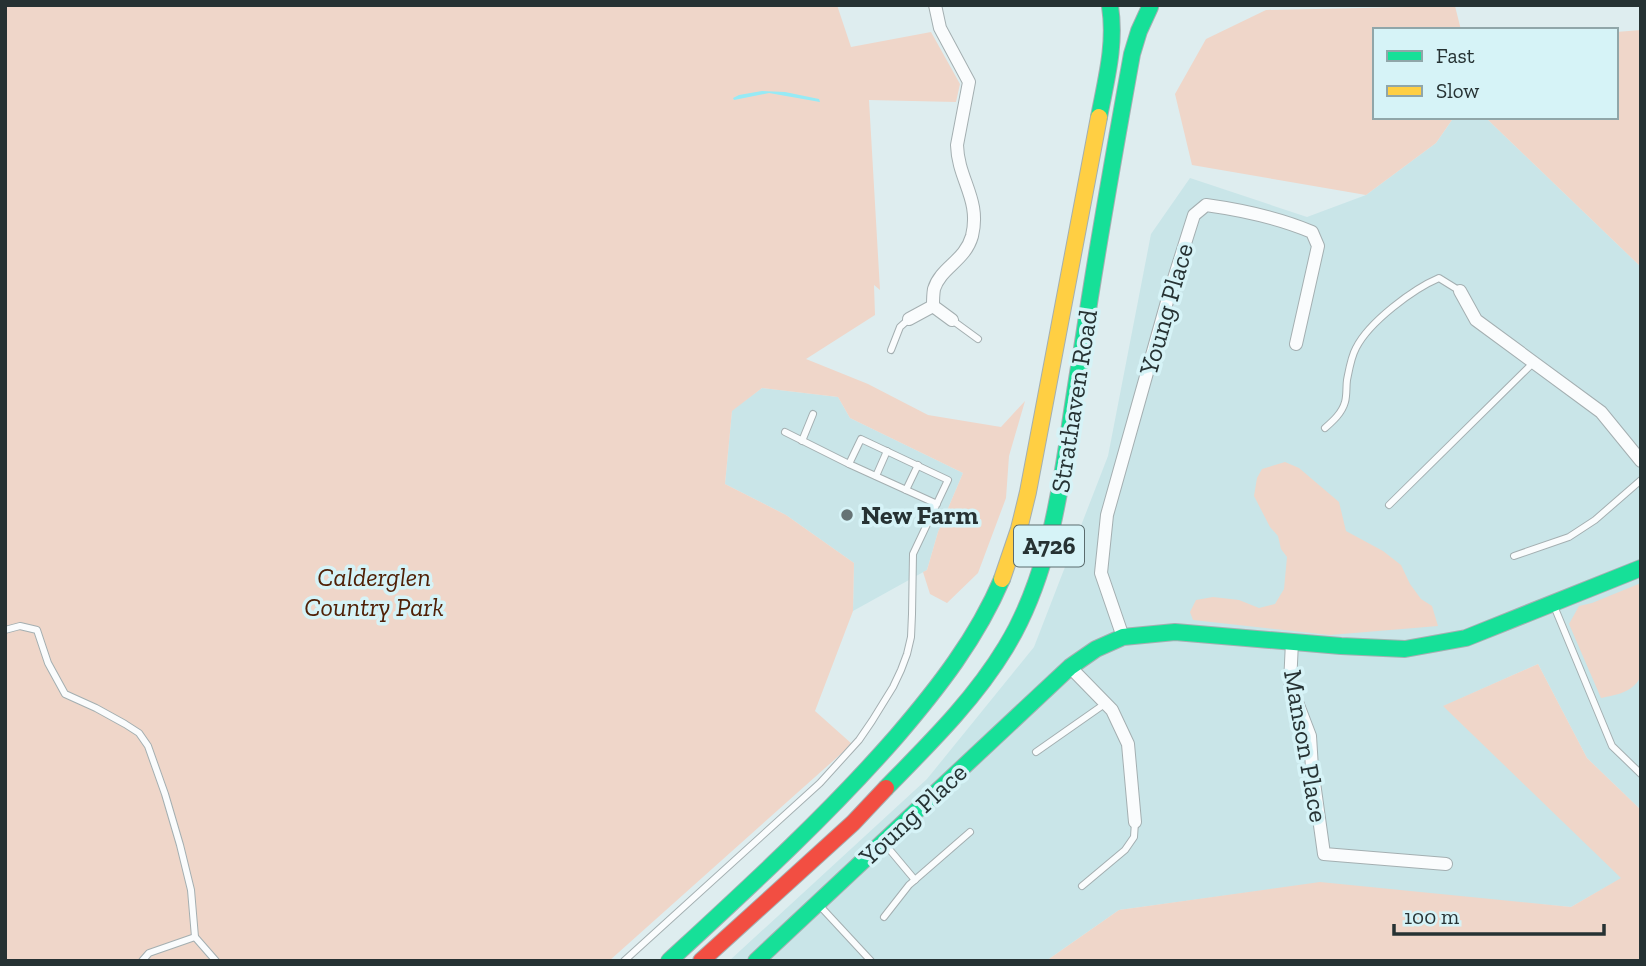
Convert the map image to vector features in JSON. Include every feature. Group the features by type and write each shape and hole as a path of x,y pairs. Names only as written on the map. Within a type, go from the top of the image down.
{"main road":[{"name":"A726","path":"1109,6 1141,9"},
{"name":"Strathaven Road","path":"669,961 804,835 879,757 953,667 996,594 1020,531 1033,466 1112,47 1113,24 1109,6"},
{"name":"Strathaven Road","path":"701,961 853,824 931,742 990,672 1026,608 1045,559 1057,510 1100,230 1141,9"},
{"name":"Young Place","path":"756,961 1070,667 1096,649 1123,637 1175,632 1405,649 1466,638 1641,568"}],"street":[{"path":"933,306 938,280 963,255 971,240 975,221 974,204 960,169 957,145 969,82 940,28 935,5"},
{"name":"Young Place","path":"1123,637 1101,573 1107,514 1189,230 1194,215 1206,205 1235,209 1300,226 1312,232 1318,246 1296,344"},
{"path":"1460,291 1476,320 1601,412 1641,461"},
{"path":"909,319 933,306"},
{"path":"933,306 952,320"},
{"name":"Manson Place","path":"1292,642 1290,684 1310,736 1324,854 1446,864"},
{"path":"1070,667 1112,710 1128,744 1135,822"}],"lane":[{"path":"1325,428 1339,415 1345,402 1347,380 1355,349 1370,329 1396,304 1422,285 1439,278 1460,291"},
{"path":"891,350 900,327 909,319"},
{"path":"952,320 978,339"},
{"path":"1389,505 1533,363"},
{"path":"802,440 813,414"},
{"path":"785,432 937,504"},
{"path":"624,961 820,783 866,731 893,687 911,636 913,554 948,480 861,439 849,464"},
{"path":"876,476 887,451"},
{"path":"906,490 918,465"},
{"path":"1514,556 1569,537 1595,520 1641,480"},
{"path":"1553,604 1612,746 1641,774"},
{"path":"5,630 20,625 37,630 48,663 65,694 125,724 139,733 148,746 183,856 191,890 195,937 216,961"},
{"path":"1036,752 1106,703"},
{"path":"1082,886 1125,850 1134,837 1135,822"},
{"path":"884,916 915,880 970,832"},
{"path":"883,842 915,880"},
{"path":"818,903 871,961"},
{"path":"142,961 149,953 195,937"}],"shaded area":[{"path":"1453,119 1487,119 1641,267 1641,810 1587,758 1538,664 1444,706 1622,878 1571,907 1311,884 1119,910 1046,961 729,961 927,779 1034,647 1108,456 1151,234 1190,178 1307,217 1366,195 1436,143"},
{"path":"762,388 838,397 850,418 963,473 938,532 927,570 853,611 854,563 786,515 725,484 732,410"}],"green space":[{"name":"Calderglen Country Park","path":"5,5 837,5 851,47 931,32 960,84 956,102 869,100 880,290 874,285 875,315 806,359 868,384 928,415 1001,427 1025,401 1009,456 1006,498 978,573 947,603 930,594 923,572 927,570 938,532 963,473 850,418 838,397 762,388 732,411 725,484 786,515 854,563 853,611 815,711 852,744 609,961 5,961"},
{"path":"1455,6 1460,28 1373,28 1373,119 1453,119 1436,143 1366,195 1192,165 1175,94 1206,39 1266,10"},
{"path":"1641,30 1641,267 1487,119 1618,119 1618,32"},
{"path":"1285,462 1299,468 1339,502 1346,531 1383,551 1401,565 1421,599 1432,606 1438,626 1330,635 1193,620 1190,612 1196,600 1213,597 1239,600 1259,608 1275,604 1284,589 1287,557 1254,496 1257,478 1262,469"},
{"path":"1641,583 1641,675 1630,689 1601,698 1569,624 1579,606"},
{"path":"1538,664 1587,758 1641,810 1641,961 1046,961 1119,910 1320,882 1571,907 1621,878 1443,706"}],"water":[{"path":"762,91 785,92 819,99 820,102 769,93 734,100 733,98"}],"traffic: fast":[{"path":"1099,117 1111,48 1110,6"},
{"path":"886,788 950,721 980,685 1019,624 1039,575 1063,472 1132,54 1150,7"},
{"path":"756,961 1070,667 1096,649 1123,637 1175,632 1405,649 1466,638 1641,568"},
{"path":"669,961 814,824 896,737 969,642 1002,579"}],"traffic: slow":[{"path":"1002,579 1028,492 1099,117"}],"traffic: jam":[{"path":"701,961 853,823 886,788"}],"place":[{"name":"New Farm","path":"847,515"}]}
